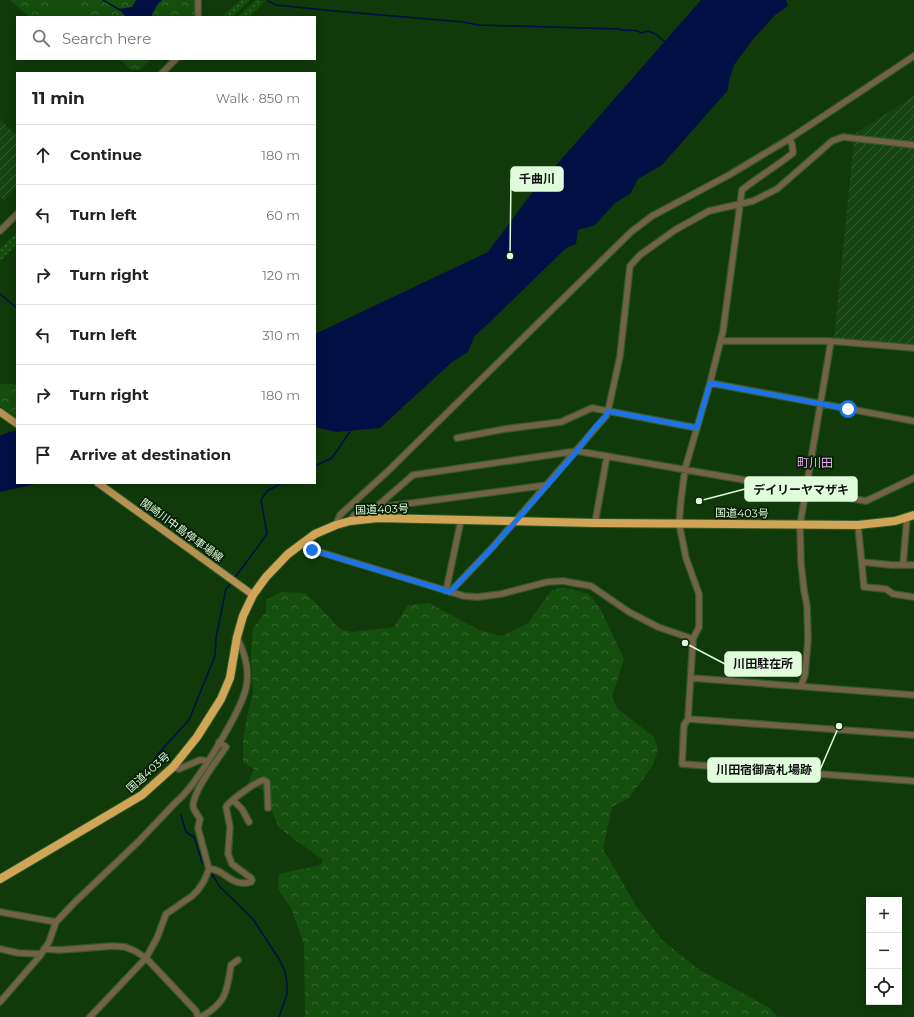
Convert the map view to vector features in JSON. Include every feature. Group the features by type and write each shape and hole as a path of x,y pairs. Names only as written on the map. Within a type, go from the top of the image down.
{"highway":[{"name":"国道403号","path":"0,879 142,795 173,767 197,737 221,699 230,678 237,637 250,592 301,543 315,534 336,525 350,521 378,518 858,525 878,524 911,516"}],"main road":[{"path":"0,412 16,423"},
{"name":"関崎川中島停車場線","path":"99,484 250,592"}],"street":[{"path":"198,0 198,16"},
{"path":"336,525 340,515 388,471 630,232 652,216 730,175 789,139 914,56"},
{"path":"163,72 175,60"},
{"path":"448,591 491,549 606,416 620,356 630,266 640,255 675,230 709,211 754,201 777,188 832,141 843,137 914,145"},
{"path":"789,139 792,144 793,153 742,190 728,301 721,341 685,470 679,523 686,558 699,594 699,627 693,639 688,719 684,725 682,764 914,781"},
{"path":"0,231 16,215"},
{"path":"721,341 831,341 914,348"},
{"path":"801,686 805,676 808,640 807,606 802,570 800,525 831,341"},
{"path":"710,383 914,421"},
{"path":"457,438 505,429 561,422 592,408 697,428"},
{"path":"375,508 413,475 577,451 866,501 914,478"},
{"path":"595,522 607,456"},
{"path":"350,521 354,515 375,508 547,485"},
{"path":"904,565 911,516"},
{"path":"448,591 461,520"},
{"path":"858,525 864,587 886,589 893,594 914,596"},
{"path":"312,550 311,541 315,534"},
{"path":"301,543 312,550 464,596 478,597 501,594 547,582 563,581 591,586 629,612 658,627 693,639"},
{"path":"862,562 892,565 914,565"},
{"path":"0,1002 42,952 51,938 56,922 182,797 207,761 236,713 246,687 247,664 237,637"},
{"path":"690,678 914,694"},
{"path":"688,719 914,735"},
{"path":"90,1017 146,958 157,938 166,914 198,890 209,869 198,828 200,819 193,806 200,787 226,747 219,742"},
{"path":"173,767 179,769 200,760 207,761"},
{"path":"209,869 216,870 239,883 251,882 252,880 247,874 232,864 228,854 230,827 226,807 229,802 253,784 264,780 266,782 268,808"},
{"path":"233,800 242,809 249,822"},
{"path":"0,912 56,922"},
{"path":"0,949 18,953 114,946 125,947 146,958 200,1017 213,1010 223,1000 228,988 231,965 238,960"}],"shaded area":[{"path":"136,0 162,0 157,5 152,16 125,16 119,9 132,7"},
{"path":"701,0 786,0 788,6 775,15 754,38 734,65 729,80 728,90 662,165 638,179 630,194 615,203 595,225 578,230 576,244 566,248 474,337 468,352 452,362 380,428 336,432 316,427 316,334 488,252 531,194"},
{"path":"914,96 914,141 857,137 856,133"},
{"path":"0,119 16,135 16,188 4,201 0,197"},
{"path":"854,141 914,146 914,344 834,338"},
{"path":"16,431 16,484 36,484 0,492 0,436 9,432"}],"green space":[{"path":"10,0 58,0 40,16 28,16"},
{"path":"58,0 74,0 89,14 88,16 40,16"},
{"path":"74,0 194,0 194,16 88,16 89,14"},
{"path":"240,0 250,0 233,16 222,16"},
{"path":"256,0 265,1 250,16 239,16"},
{"path":"120,60 150,60 140,70 131,70"},
{"path":"16,233 16,245 0,261 0,249"},
{"path":"0,384 16,384 16,418 0,406"},
{"path":"562,587 589,594 600,608 624,659 612,697 618,709 654,737 658,749 653,765 629,798 612,807 603,849 637,907 663,941 700,970 770,1008 778,1017 305,1017 304,944 291,908 278,889 279,874 320,865 323,860 279,828 263,790 248,783 254,769 243,762 243,741 248,712 253,695 251,652 253,628 266,612 266,600 281,592 305,593 340,629 352,632 394,627 408,605 429,603 479,630 502,636 528,623 551,591"}],"waterway":[{"path":"103,0 120,10"},
{"path":"268,1 276,5 463,22 478,25 619,29 636,30 641,33 648,31 656,34 666,43"},
{"path":"0,294 16,307"},
{"path":"316,466 332,458 351,430"},
{"path":"234,579 267,534 261,500 267,491 280,484"},
{"path":"158,765 155,760 156,756 189,720 215,656 216,638 226,589 232,582"},
{"path":"181,815 186,832 194,837 202,862 205,866"},
{"path":"211,873 220,887 253,919 285,971 287,994 279,1017"}],"place":[{"name":"千曲川","path":"510,256"},
{"name":"デイリーヤマザキ","path":"699,501"},
{"name":"川田駐在所","path":"685,643"},
{"name":"川田宿御高札場跡","path":"839,726"}],"district":[{"name":"町川田","path":"815,463"}],"route":[{"path":"312,550 450,592 531,504 606,416 608,411 697,428 710,383 848,409"}]}
